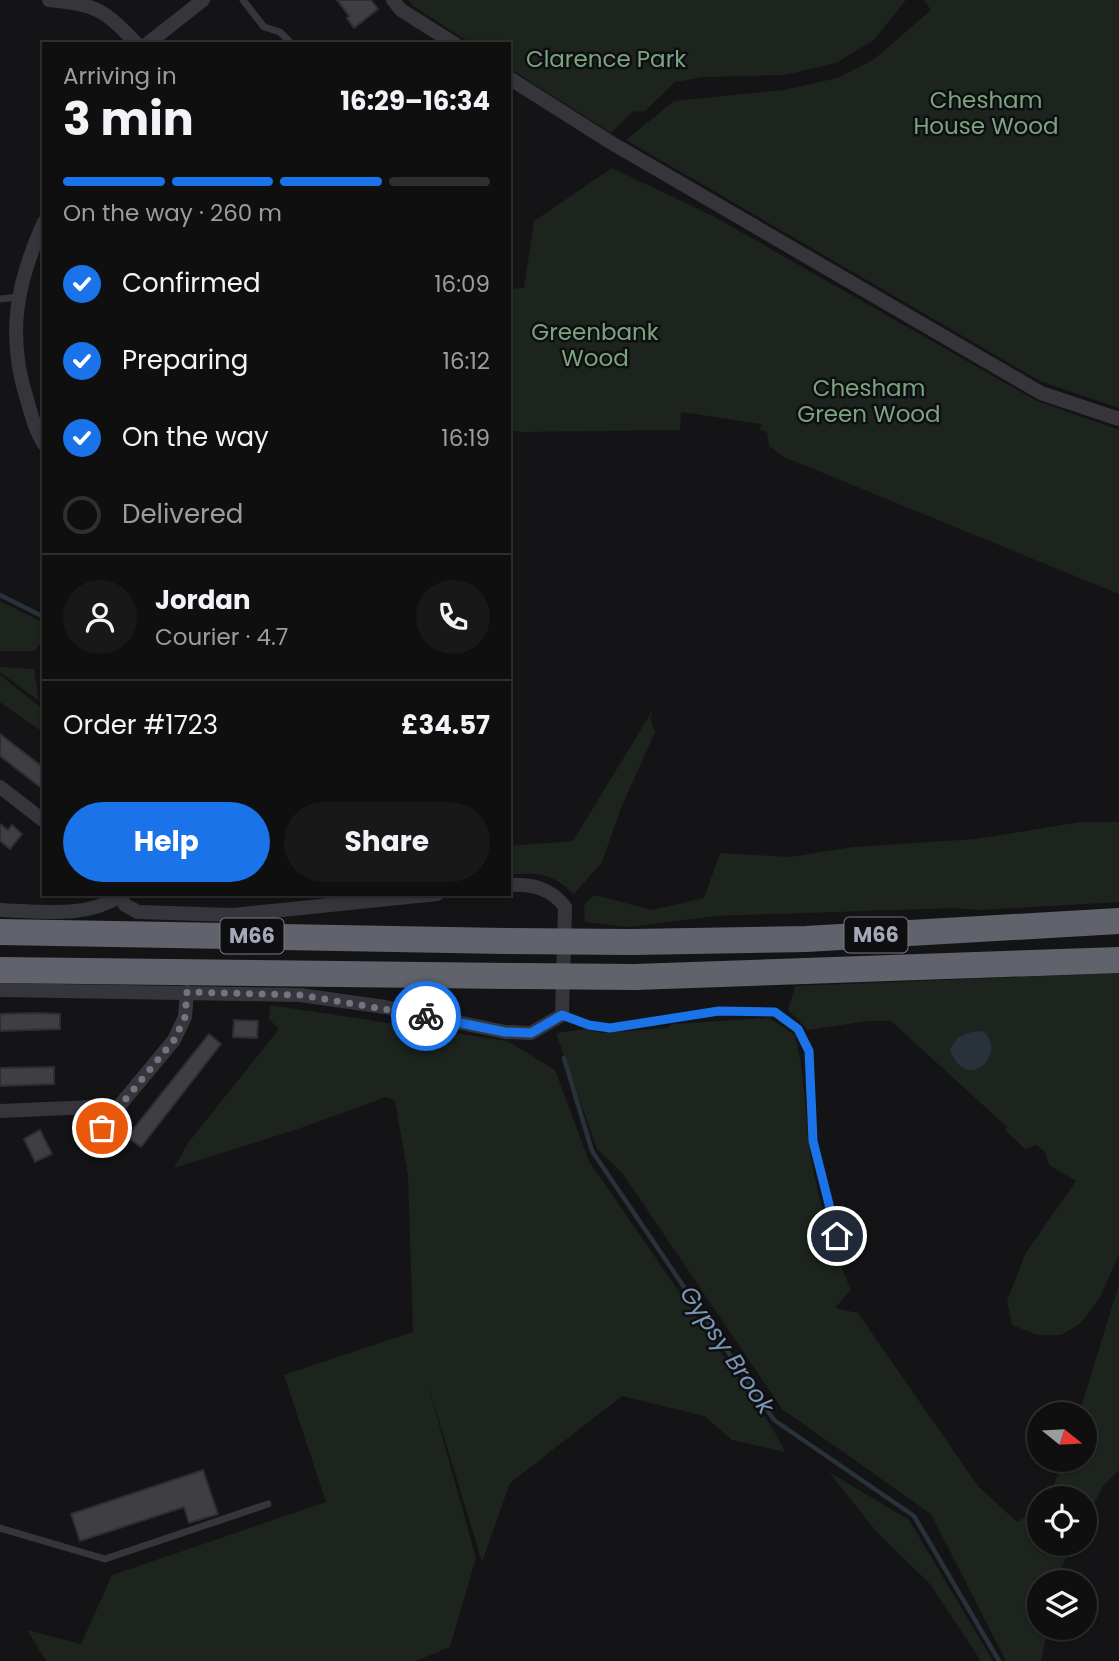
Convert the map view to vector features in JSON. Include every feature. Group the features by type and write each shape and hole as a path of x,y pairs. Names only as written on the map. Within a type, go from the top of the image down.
{"highway":[{"name":"M66","path":"0,932 632,942 806,939 1119,921"},
{"name":"M66","path":"0,970 635,977 1119,960"}],"street":[{"path":"49,0 79,3 110,15 135,42"},
{"path":"150,42 203,0"},
{"path":"393,0 401,10 452,42"},
{"path":"511,79 610,142 1041,393 1119,419"},
{"path":"42,226 25,264 15,322 22,383 42,438"},
{"path":"0,787 42,819"},
{"path":"0,990 300,995 385,1007 505,1032 531,1033 562,1015 565,907 556,896 539,887 511,885"},
{"path":"0,910 85,911 99,908 117,896"},
{"path":"120,896 125,905 138,912 233,915 418,896"},
{"path":"102,1128 174,1040 185,1017 187,992"},
{"path":"0,1111 92,1107 113,1113"}],"lane":[{"path":"243,0 264,27 284,35 290,42"},
{"path":"0,299 19,298"},
{"path":"562,1015 589,1025 610,1028 719,1011 775,1012 798,1029 809,1051 813,1141 837,1236"},
{"path":"0,1528 105,1559 268,1504"}],"green space":[{"name":"Clarence Park","path":"408,0 906,0 874,40 836,63 785,75 704,77 675,82 645,111 632,112 611,133 511,69 511,42 469,42 413,6"},
{"name":"Chesham House Wood","path":"924,0 1119,0 1119,408 1040,381 626,140 674,101 784,90 837,78 873,60 931,10"},
{"path":"612,168 713,216 1037,401 1119,430 1119,594 784,457 769,446 767,432 760,430 761,424 681,412 680,430 511,430 511,289 524,288 534,221"},
{"path":"0,601 42,622 42,641 34,651 0,651"},
{"path":"0,667 34,669 39,701 0,672"},
{"path":"0,675 42,708 42,732 0,702"},
{"path":"654,708 650,719 655,732 621,808 602,862 574,894 552,878 529,874 511,875 511,846 573,841"},
{"path":"1080,822 1119,822 1119,902 981,910 953,908 715,916 629,927 585,922 584,905 595,895 652,910 704,898 720,853 790,857 853,847 976,839"},
{"path":"1119,973 1119,1255 1099,1299 1081,1323 1061,1335 1037,1335 1012,1325 1007,1301 1025,1254 1076,1181 1049,1165 1045,1152 1036,1145 1025,1149 1005,1130 1007,1127 891,1021 868,1021 808,1030 788,1010 795,986"},
{"path":"270,1005 507,1041 555,1070 589,1161 772,1427 785,1452 732,1440 704,1416 622,1396 510,1483 482,1562 427,1381 476,1558 450,1647 416,1661 46,1661 27,1630 81,1644 112,1575 326,1502 284,1375 413,1332 408,1175 395,1101 386,1097 298,1129 174,1168 188,1143 279,1029 269,1019"},
{"path":"769,1018 795,1035 803,1078 813,1167 831,1239 851,1290 835,1308 858,1313 978,1486 1017,1522 1027,1516 1027,1556 1067,1556 1060,1570 1027,1570 1027,1640 1045,1640 1041,1661 1006,1661 931,1514 782,1409 623,1174 597,1149 556,1033 585,1029 602,1033 667,1028 672,1024"},
{"path":"1119,1284 1119,1470 1103,1486 1097,1498 1097,1486 1053,1486 1059,1472 1097,1472 1097,1402 1083,1402"},
{"path":"829,1472 909,1520 993,1661 981,1661 930,1584 876,1531"}],"shaded area":[{"path":"983,1031 990,1040 988,1059 983,1066 975,1070 966,1069 957,1063 950,1050 963,1035"}],"building":[{"path":"337,0 371,0 378,9 354,28"},
{"path":"0,734 42,766 42,788 0,756"},
{"path":"0,824 8,830 12,825 22,834 10,849 0,841"},
{"path":"0,1014 60,1014 60,1029 0,1031"},
{"path":"234,1020 258,1021 257,1038 233,1037"},
{"path":"209,1034 221,1044 141,1147 127,1137"},
{"path":"54,1067 54,1084 0,1086 0,1068"},
{"path":"40,1130 52,1154 35,1162 24,1139"},
{"path":"203,1470 218,1514 189,1523 184,1507 80,1541 71,1514"}],"waterway":[{"name":"Gypsy Brook","path":"0,595 42,616"},
{"name":"Gypsy Brook","path":"564,1058 592,1151 774,1420 914,1516 999,1661"}],"way so far":[{"path":"102,1128 174,1040 185,1017 187,992 300,995 385,1007 426,1016"}],"route":[{"path":"426,1016 505,1032 531,1033 562,1015 589,1025 610,1028 719,1011 775,1012 798,1029 809,1051 813,1141 837,1236"}],"park label":[{"name":"Greenbank Wood","path":"595,345"},
{"name":"Chesham Green Wood","path":"869,401"}]}
